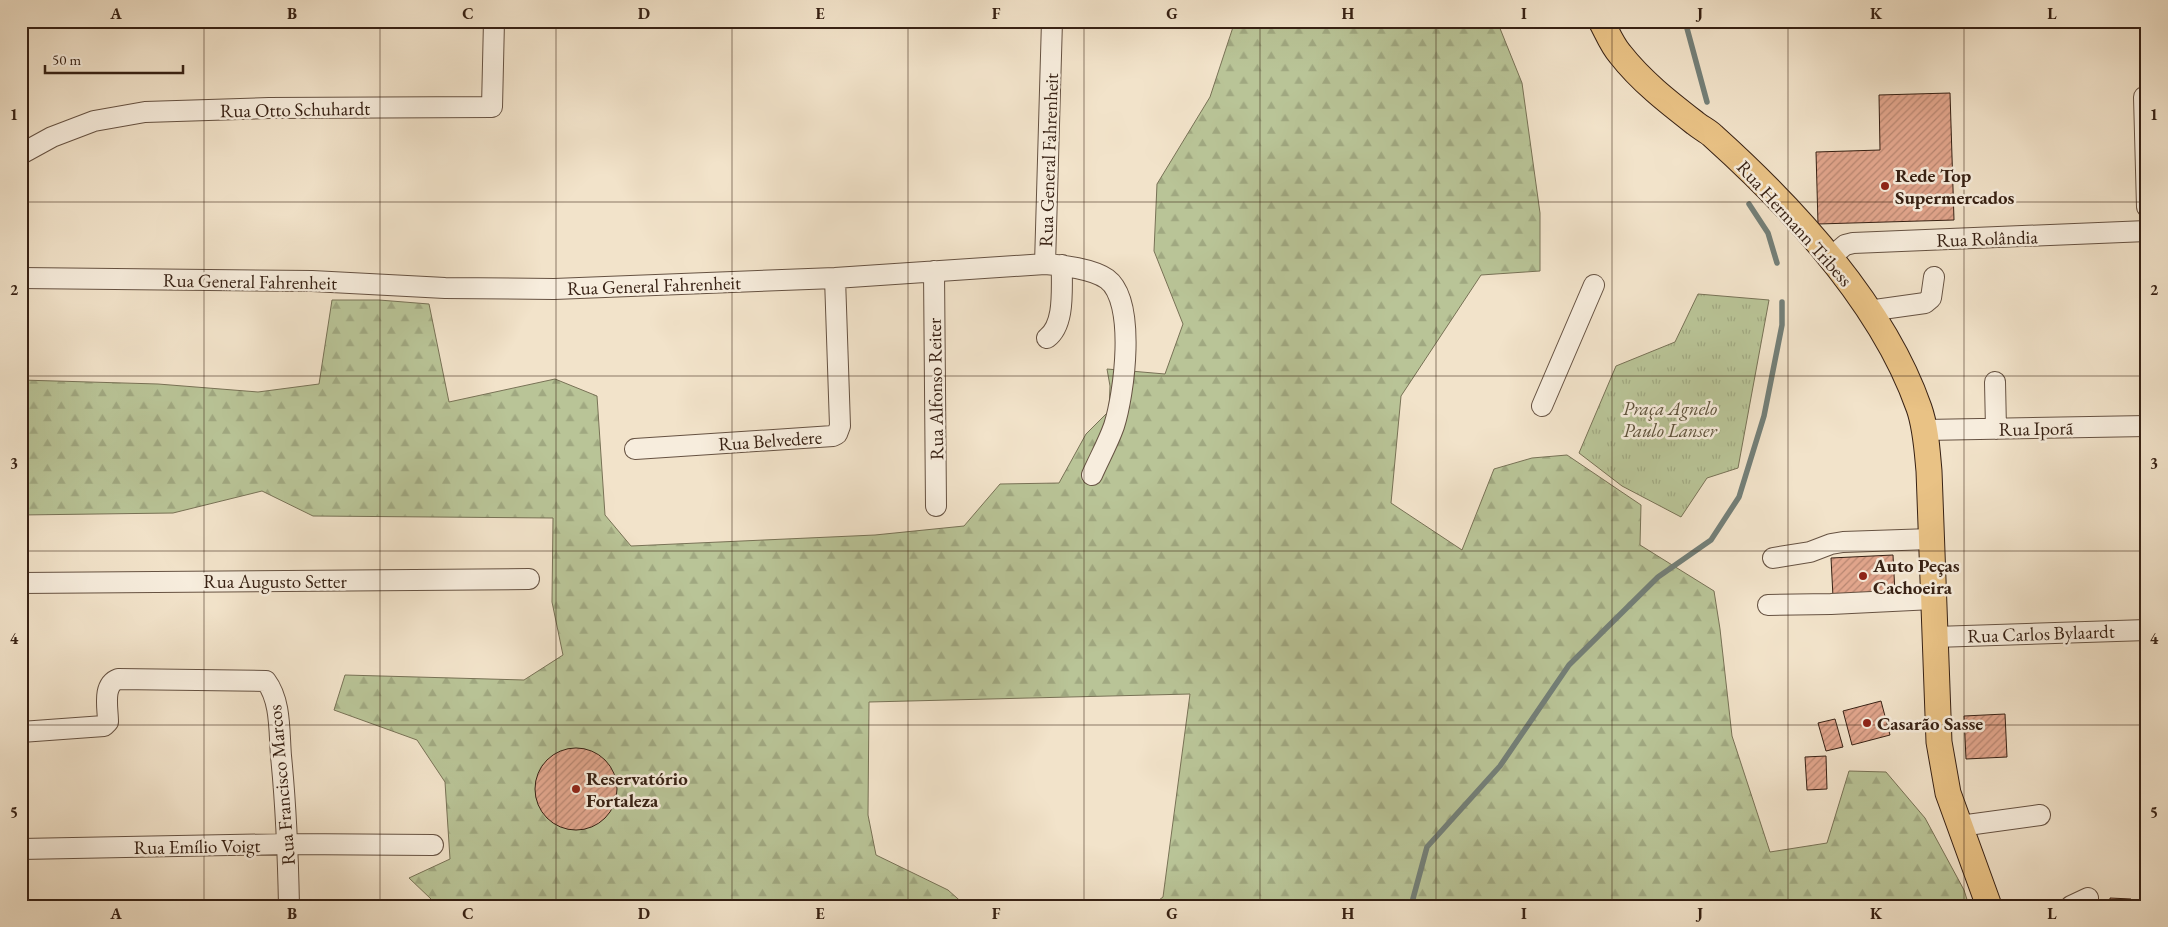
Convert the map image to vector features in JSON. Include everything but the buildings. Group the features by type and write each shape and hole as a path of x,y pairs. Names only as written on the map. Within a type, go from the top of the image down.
{"main road":[{"name":"Rua Hermann Tribess","path":"1601,21 1619,53 1644,81 1697,125 1711,134 1745,166 1831,257 1883,332 1905,374 1920,409 1925,430 1929,471 1939,742 1948,793 1989,906"}],"street":[{"name":"Rua Otto Schuhardt","path":"21,154 52,137 94,120 145,112 269,108 492,107 494,21"},
{"name":"Rua General Fahrenheit","path":"21,278 312,281 445,288 554,289 835,278 1053,264 1052,21"},
{"path":"2144,97 2147,207"},
{"name":"Rua Rolândia","path":"1831,257 1846,245 1853,243 2147,231"},
{"path":"1047,338 1053,334 1059,316 1053,264 1093,273 1108,280 1116,291 1124,310 1126,351 1122,389 1114,425 1092,475"},
{"name":"Rua Alfonso Reiter","path":"934,271 936,506"},
{"path":"1868,311 1925,304 1931,298 1934,277"},
{"name":"Rua Belvedere","path":"635,448 833,436 837,434 840,426 835,278"},
{"path":"1542,406 1594,285"},
{"path":"1995,382 1996,429"},
{"name":"Rua Iporã","path":"1925,430 2147,426"},
{"path":"1773,558 1810,552 1831,544 1843,542 1931,539"},
{"name":"Rua Augusto Setter","path":"21,583 529,579"},
{"path":"1768,605 1933,599"},
{"name":"Rua Carlos Bylaardt","path":"1935,637 2147,630"},
{"name":"Rua Francisco Marcos","path":"21,732 104,726 108,722 108,688 111,682 118,679 266,681 272,689 275,699 288,844 289,906"},
{"path":"1960,826 2040,814"},
{"name":"Rua Emílio Voigt","path":"21,849 288,844 433,845"}],"green space":[{"path":"1235,21 1497,21 1522,83 1540,213 1540,271 1481,275 1401,396 1391,503 1462,550 1494,469 1532,458 1567,455 1641,505 1640,545 1714,591 1732,736 1770,852 1827,843 1849,771 1886,772 1925,818 1964,890 1969,906 1151,906 1163,897 1190,694 869,702 868,815 876,855 948,890 966,906 671,906 667,901 651,906 425,906 431,899 409,878 450,859 445,782 417,740 334,710 345,675 524,680 563,655 552,602 553,518 313,516 262,491 173,513 21,515 21,380 158,384 258,392 319,384 332,300 379,300 429,304 449,402 555,379 597,396 605,515 631,546 875,535 964,526 1000,484 1059,483 1086,434 1109,411 1110,386 1107,369 1165,374 1183,324 1154,251 1157,184 1210,97"},
{"name":"Praça Agnelo Paulo Lanser","path":"1698,294 1769,300 1738,468 1707,478 1681,517 1622,486 1579,453 1616,366 1675,342"}],"waterway":[{"path":"1685,21 1707,102"},
{"path":"1749,204 1768,233 1777,263"},
{"path":"1411,906 1427,847 1500,766 1569,665 1658,577 1711,540 1739,497 1764,416 1782,325 1782,302"}],"place":[{"name":"Rede Top Supermercados","path":"1885,186"},
{"name":"Auto Peças Cachoeira","path":"1863,576"},
{"name":"Casarão Sasse","path":"1867,723"},
{"name":"Reservatório Fortaleza","path":"576,789"}]}
